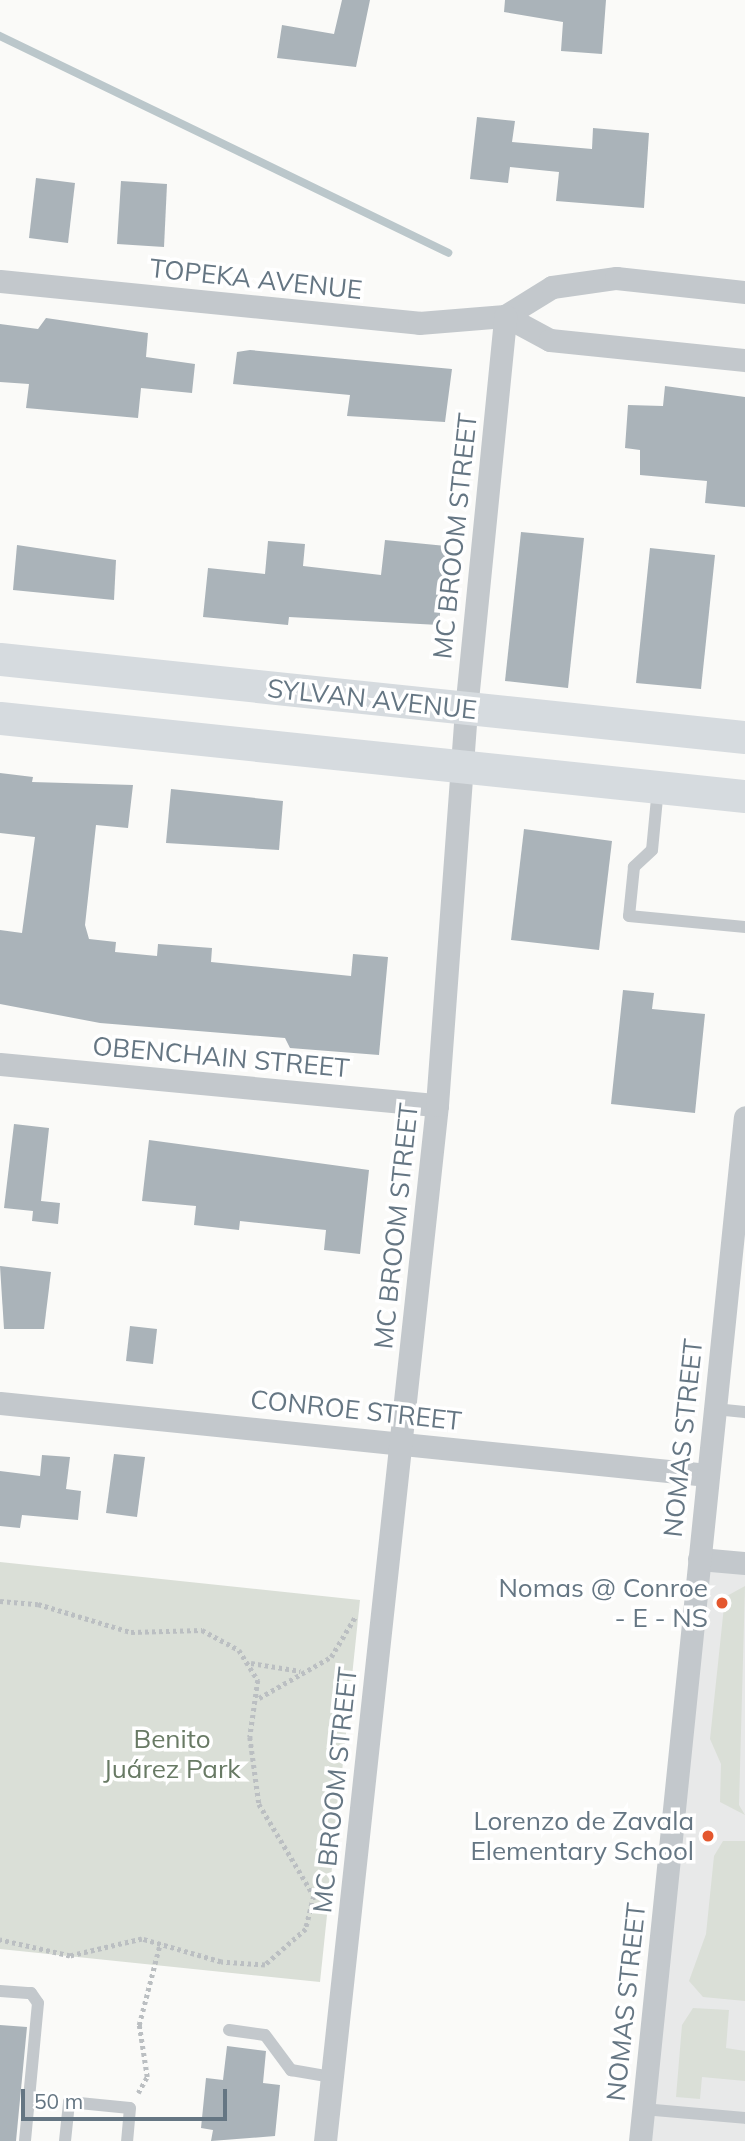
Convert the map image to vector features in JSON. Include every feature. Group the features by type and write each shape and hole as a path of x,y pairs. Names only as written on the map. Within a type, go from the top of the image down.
{"main road":[{"name":"SYLVAN AVENUE","path":"0,659 466,710 745,737"},
{"path":"0,718 463,769 745,796"}],"street":[{"name":"TOPEKA AVENUE","path":"0,281 419,323 505,316 552,287 616,278 745,292"},
{"path":"505,316 550,340 745,360"},
{"name":"MC BROOM STREET","path":"325,2141 437,1105 466,710 505,316"},
{"name":"OBENCHAIN STREET","path":"0,1064 437,1105"},
{"name":"NOMAS STREET","path":"640,2141 707,1475 742,1190 745,1118"},
{"name":"CONROE STREET","path":"0,1403 707,1475"},
{"path":"699,1559 745,1563"}],"lane":[{"path":"658,787 652,850 635,867 629,916 745,927"},
{"path":"715,1409 745,1412"},
{"path":"0,1991 31,1993 38,2003 25,2141"},
{"path":"229,2030 265,2035 291,2070 332,2077"},
{"path":"65,2141 69,2102 130,2108 127,2141"},
{"path":"643,2109 745,2118"}],"path":[{"path":"0,1601 38,1604 131,1632 202,1630 222,1637 251,1663 282,1672 315,1667"},
{"path":"259,1699 315,1667 348,1636 357,1602"},
{"path":"0,1940 70,1956 123,1940 160,1944 221,1962 265,1965 296,1942 313,1913 314,1896 259,1804 250,1737 259,1699 251,1663"},
{"path":"130,2108 147,2077 139,2025 160,1944"}],"shaded area":[{"name":"Lorenzo de Zavala Elementary School","path":"699,1559 745,1564 745,2141 640,2141"}],"green space":[{"name":"Benito Juárez Park","path":"0,1562 360,1600 320,1982 0,1949"},
{"path":"745,1586 739,1805 745,1815 720,1802 721,1764 710,1739 725,1597"},
{"path":"723,1841 745,1841 745,2001 703,1997 689,1981 706,1934 714,1856"},
{"path":"693,2008 729,2010 726,2048 745,2051 745,2081 702,2077 700,2099 676,2097 682,2025"}],"building":[{"path":"342,0 370,0 356,67 277,58 282,25 334,34"},
{"path":"505,0 606,0 602,54 561,51 563,22 504,12"},
{"path":"477,117 515,121 512,142 592,149 593,128 649,133 644,208 556,201 559,172 510,167 508,183 470,179"},
{"path":"36,178 75,183 68,243 29,238"},
{"path":"121,181 167,184 164,247 117,244"},
{"path":"46,318 148,333 146,357 195,364 192,393 141,388 138,418 26,408 29,384 0,382 0,324 38,329"},
{"path":"250,350 452,369 445,422 347,416 350,395 233,384 237,352"},
{"path":"665,386 745,397 745,507 705,503 707,481 640,475 640,450 625,448 628,405 663,406"},
{"path":"521,532 584,538 568,688 505,681"},
{"path":"385,540 446,546 439,625 289,617 288,625 203,617 208,568 265,574 268,541 305,544 303,566 381,575"},
{"path":"17,545 116,560 114,600 13,590"},
{"path":"650,548 715,555 701,689 636,683"},
{"path":"0,773 33,777 32,782 133,785 128,828 96,825 85,925 89,939 116,942 115,952 157,956 158,944 212,948 211,962 351,976 353,954 388,957 379,1055 290,1048 285,1038 100,1023 0,1004 0,930 22,933 35,837 0,833"},
{"path":"171,789 283,801 279,850 166,843"},
{"path":"524,829 612,841 599,950 511,940"},
{"path":"623,990 654,993 652,1009 705,1014 695,1113 611,1104"},
{"path":"14,1124 49,1128 41,1201 60,1203 58,1224 32,1221 33,1211 4,1208"},
{"path":"149,1140 369,1170 360,1254 324,1250 326,1230 240,1221 239,1230 194,1225 196,1206 142,1201"},
{"path":"0,1266 51,1272 44,1329 4,1329"},
{"path":"130,1326 157,1329 153,1364 126,1361"},
{"path":"114,1454 145,1457 137,1517 106,1513"},
{"path":"42,1455 70,1457 66,1489 81,1491 78,1520 22,1515 20,1528 0,1526 0,1471 40,1476"},
{"path":"0,2025 27,2027 16,2141 0,2141"},
{"path":"227,2046 266,2051 263,2083 280,2085 275,2136 211,2141 213,2130 201,2128 206,2078 223,2080"}],"waterway":[{"path":"0,36 448,253"}],"place":[{"name":"Nomas @ Conroe - E - NS","path":"722,1603"},
{"name":"Lorenzo de Zavala Elementary School","path":"708,1836"}]}
